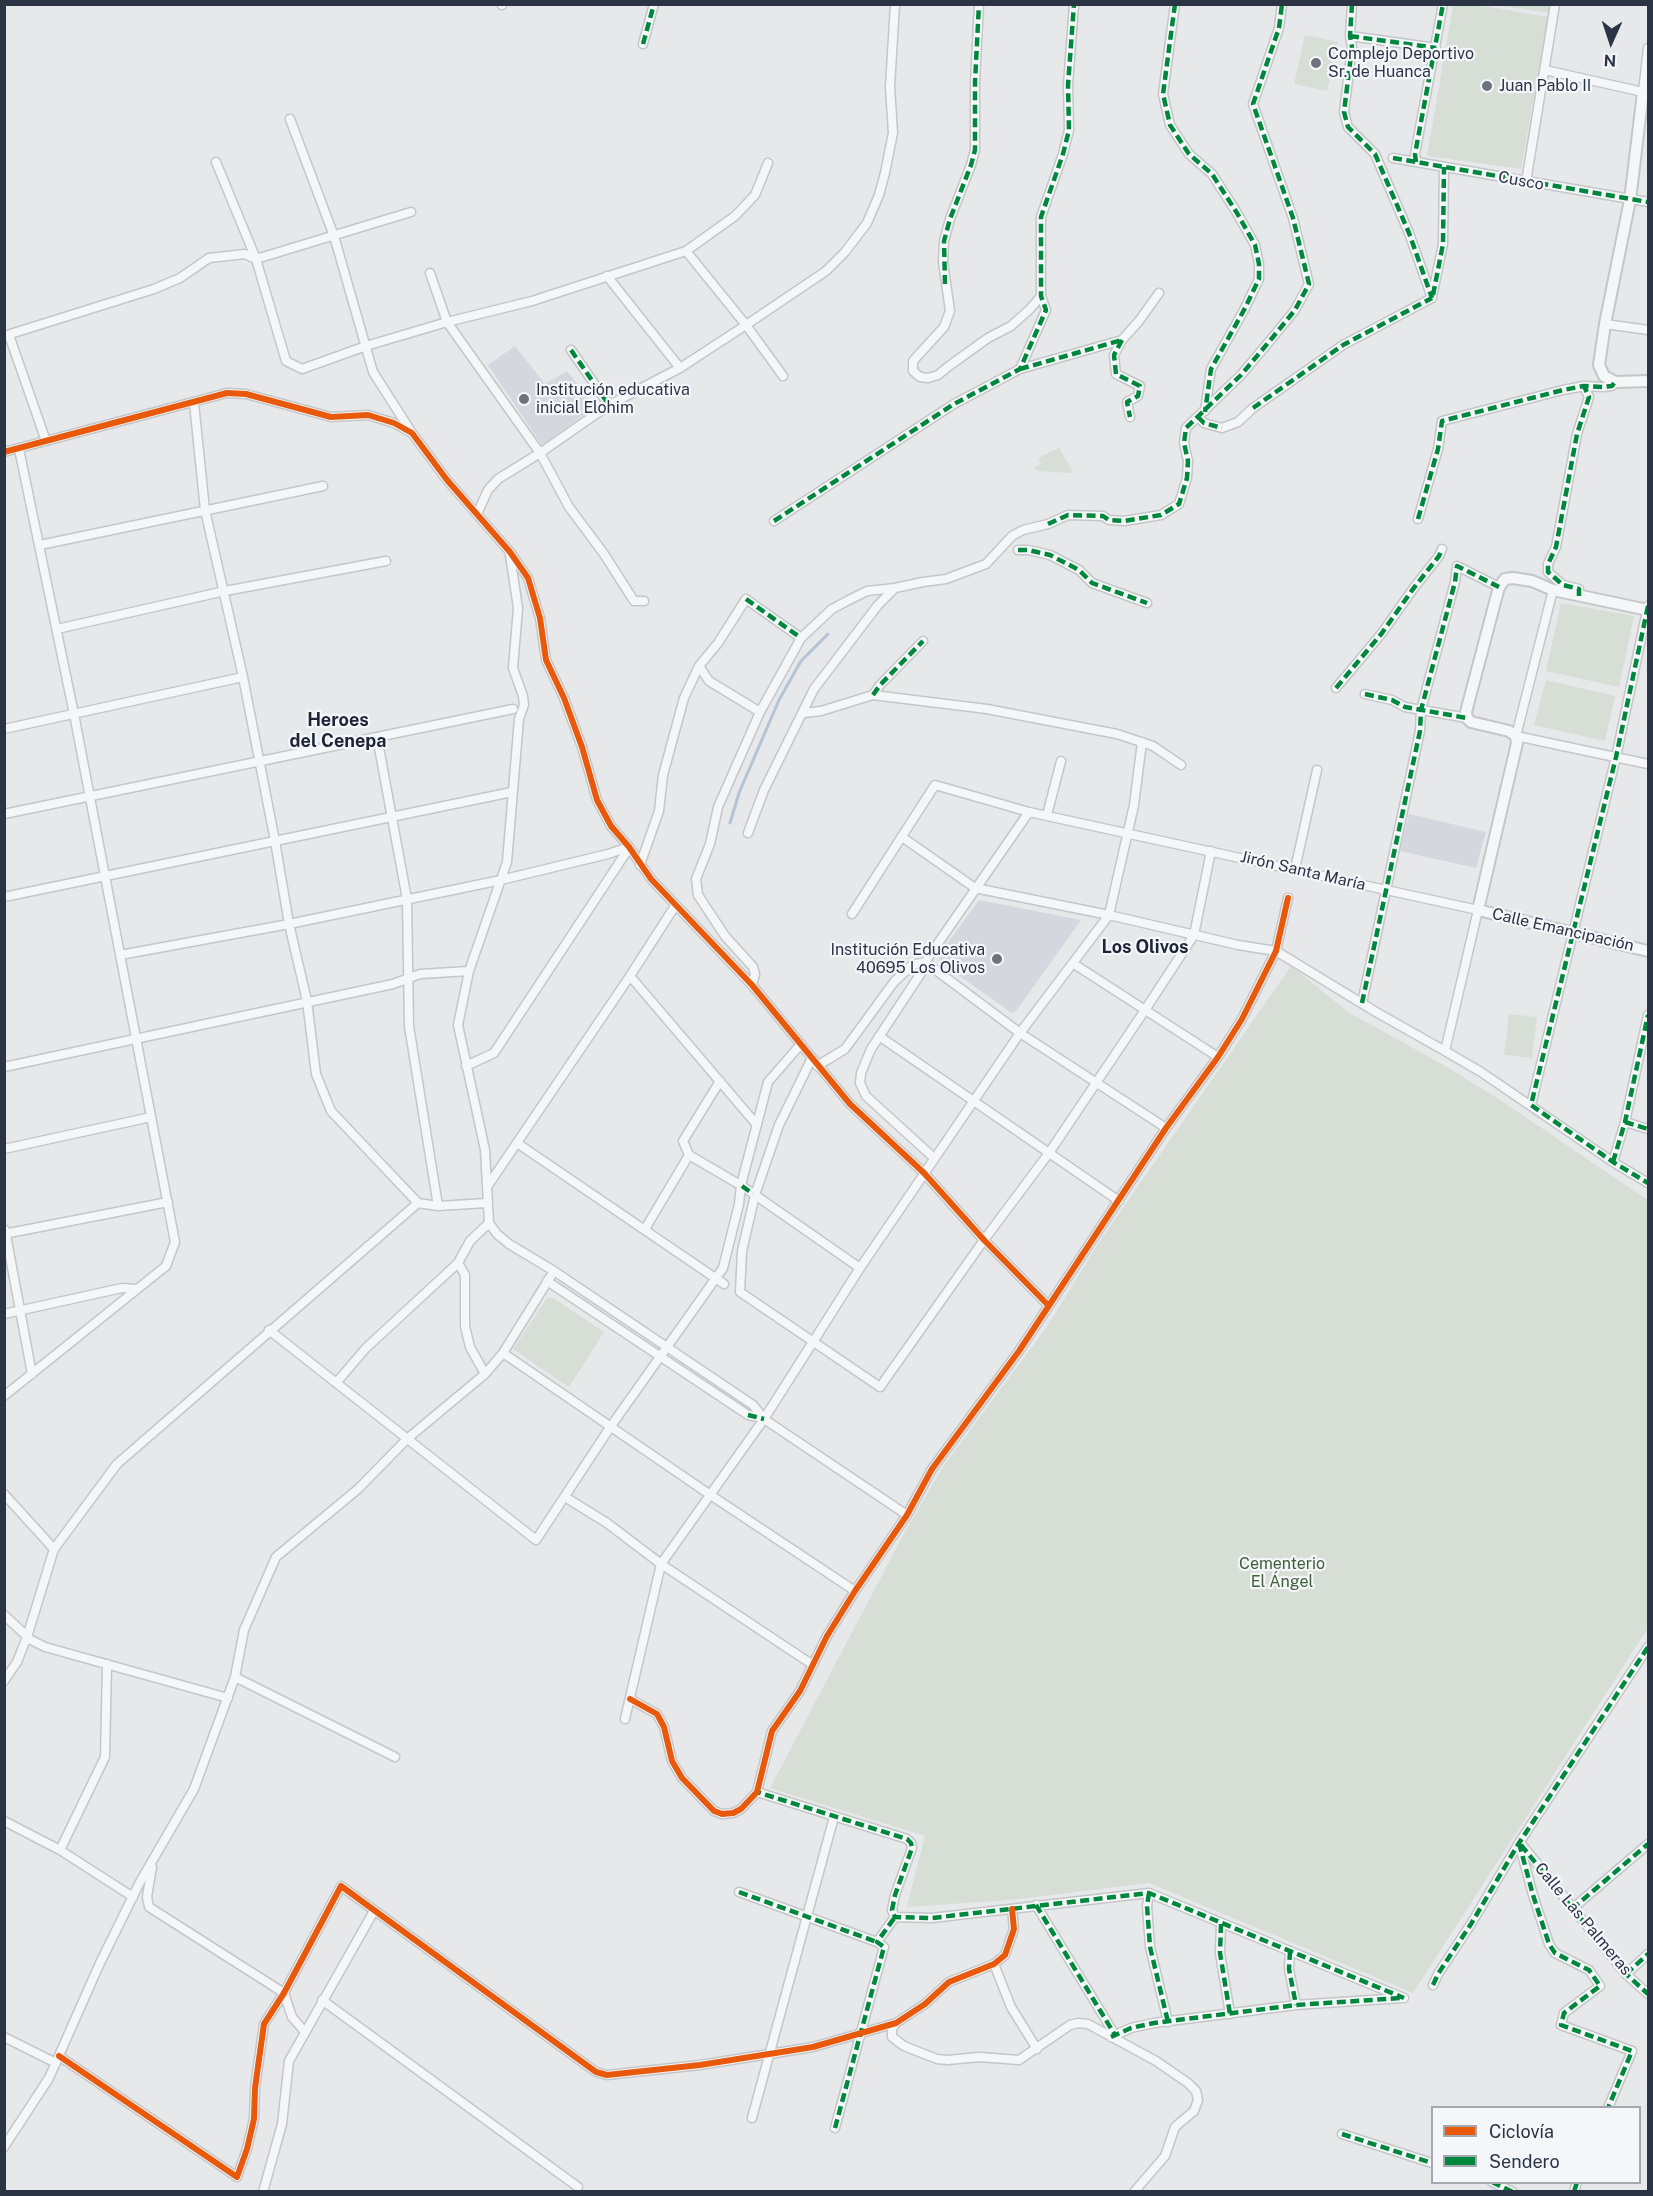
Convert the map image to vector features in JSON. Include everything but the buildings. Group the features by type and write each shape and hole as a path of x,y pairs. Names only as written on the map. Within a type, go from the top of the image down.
{"street":[{"path":"643,44 654,4"},
{"path":"477,514 488,490 498,479 609,405 680,368 746,325 826,271 845,252 867,223 879,195 892,133 890,87 895,4"},
{"path":"980,4 975,82 975,150 944,241 944,273 950,311 944,327 913,361 914,371 920,377 928,378 938,375 988,338 1011,326 1041,296"},
{"path":"1020,369 1046,310 1041,296 1041,217 1069,130 1068,85 1074,4"},
{"path":"1175,4 1163,94 1170,125 1189,154 1212,174 1237,213 1255,245 1259,264 1258,279 1244,310 1211,369 1202,417"},
{"path":"752,985 755,974 753,967 725,936 698,895 696,879 710,843 718,807 760,712 801,638 832,609 867,591 946,579 986,564 1012,536 1023,530 1048,524 1068,515 1103,516 1109,520 1124,521 1161,515 1179,504 1187,478 1188,461 1184,434 1186,428 1202,417 1295,310 1309,284 1293,218 1252,105 1279,28 1282,4"},
{"path":"1353,4 1350,36 1352,47 1344,112 1348,127 1375,154 1409,233 1432,298"},
{"path":"1416,162 1414,154 1443,4"},
{"path":"1526,182 1555,4"},
{"path":"1350,36 1436,48"},
{"path":"1648,48 1646,92 1630,200 1599,365 1604,376 1615,382 1648,381"},
{"path":"1545,70 1646,92"},
{"path":"290,119 334,236 372,372 412,433 510,552 528,578 540,618 546,660 564,698 582,747 597,800 611,826 651,879 752,985 850,1104 924,1173 984,1240 1048,1305"},
{"name":"Cusco","path":"1393,158 1648,202"},
{"path":"216,162 256,258 286,362 302,369 366,346 447,322 532,301 686,251 735,216 755,195 768,164"},
{"path":"1432,298 1443,244 1444,167"},
{"path":"46,441 7,336 154,289 180,278 209,258 245,254 256,258 411,212"},
{"path":"686,251 746,325 783,376"},
{"path":"430,273 447,322 540,453 568,507 604,554 633,601 644,601"},
{"path":"607,276 680,368"},
{"path":"1130,417 1127,402 1138,396 1140,387 1116,374 1114,356 1122,340 1159,293"},
{"path":"1202,417 1221,428 1238,422 1253,408 1343,345 1432,298"},
{"path":"1605,324 1648,330"},
{"path":"774,521 954,404 1020,369 1122,340"},
{"path":"571,350 609,405"},
{"path":"1418,519 1438,449 1442,421 1584,386 1612,386 1615,382"},
{"path":"1579,596 1578,589 1563,585 1548,572 1548,564 1556,547 1577,434 1589,397 1584,386"},
{"path":"4,452 227,393 246,394 331,417 369,415 394,423 412,433"},
{"path":"194,403 206,510 260,760 289,924 307,1002 316,1074 331,1111 417,1203 438,1206 487,1203"},
{"path":"4,1396 166,1266 175,1242 74,714 19,449"},
{"path":"40,545 322,486"},
{"path":"1336,688 1382,633 1442,549"},
{"path":"1018,550 1050,555 1078,570 1092,583 1147,603"},
{"path":"510,552 518,608 513,668 524,705 519,719 507,862 469,971 459,1025 485,1150 489,1224 509,1244 554,1271 753,1405 764,1419 907,1515"},
{"path":"57,629 225,591 386,561"},
{"path":"1362,1003 1420,731 1422,710 1455,582 1457,566 1499,587"},
{"path":"1531,1105 1616,757 1648,609 1553,591 1532,581 1505,579 1499,587 1466,712 1470,722 1509,731 1516,736 1616,757 1648,764"},
{"path":"748,833 764,790 814,689 878,605 895,588"},
{"path":"1445,1051 1517,743 1516,736 1553,591"},
{"path":"640,865 659,811 663,775 684,698 699,666 718,643 746,598 801,638"},
{"path":"873,695 922,641"},
{"path":"699,666 709,681 760,712"},
{"path":"4,729 243,677"},
{"path":"1365,694 1392,700 1405,707 1467,718"},
{"path":"804,713 821,711 873,695 987,709 1117,734 1153,746 1181,765"},
{"path":"4,814 513,709"},
{"path":"377,736 407,899 410,1035 438,1206"},
{"path":"625,1719 661,1564 764,1419 860,1268 1020,1033 1109,915 1134,805 1142,742"},
{"path":"1047,815 1062,761"},
{"path":"1295,869 1317,770"},
{"name":"Jirón Santa María","path":"902,837 935,786 1029,812 1478,910"},
{"path":"4,897 512,792"},
{"path":"934,1158 867,1096 860,1083 863,1065 879,1036 921,973 925,962 1029,812"},
{"path":"852,914 902,837 975,888 1109,915 1238,945 1276,951 1445,1051 1531,1105 1648,1184"},
{"path":"120,955 289,924 501,880 629,847"},
{"path":"466,1066 494,1053 629,847"},
{"path":"1166,1128 1097,1081 1020,1033 925,962 912,965 894,982 844,1049 814,1062 779,1125 754,1194 742,1251 740,1292 880,1387 1048,1153 1097,1081 1145,1010 1194,934 1211,851"},
{"path":"630,1699 657,1714 664,1727 672,1761 682,1778 714,1811 722,1814 733,1813 741,1809 757,1792 772,1731 800,1690 855,1591 907,1515 932,1469 1019,1351 1166,1128 1218,1057 1260,987 1276,951 1288,898"},
{"path":"487,1187 675,906"},
{"name":"Calle Emancipación","path":"1478,910 1648,951"},
{"path":"1074,964 1218,1057"},
{"path":"4,1067 255,1015 408,980 420,974 469,971"},
{"path":"630,976 757,1125"},
{"path":"1613,1162 1645,1048 1648,1015"},
{"path":"879,1036 1119,1201"},
{"path":"269,1330 536,1540 611,1426 723,1268 739,1204 741,1185 768,1082 802,1046"},
{"path":"720,1082 683,1141 689,1155 741,1185 860,1268"},
{"path":"4,1149 152,1117"},
{"path":"1625,1122 1648,1129"},
{"path":"517,1143 724,1284"},
{"path":"645,1229 689,1155"},
{"path":"32,1374 5,1232 168,1202"},
{"path":"4,1681 17,1662 27,1636 46,1569 54,1550 117,1464 417,1203"},
{"path":"336,1383 366,1348 458,1263 470,1241 489,1224"},
{"path":"458,1263 465,1275 465,1326 470,1347 485,1374"},
{"path":"4,2147 49,2078 133,1897 194,1789 235,1677 244,1630 276,1557 358,1489 407,1438 485,1374 502,1353 554,1271"},
{"path":"547,1281 748,1415 764,1419"},
{"path":"4,1314 122,1288 137,1289"},
{"path":"502,1353 855,1591"},
{"path":"4,1494 54,1550"},
{"path":"565,1497 607,1523 661,1564 813,1665"},
{"path":"4,1615 27,1636 45,1647 228,1698"},
{"path":"1433,1985 1520,1843 1648,1647"},
{"path":"60,1850 105,1757 107,1664"},
{"path":"235,1677 395,1757"},
{"path":"757,1792 907,1839 912,1843 895,1895 892,1910 895,1917"},
{"path":"752,2118 834,1817"},
{"path":"4,1821 60,1850 133,1897"},
{"path":"1520,1843 1533,1895 1549,1944 1555,1953 1589,1970 1600,1986 1564,2013 1561,2025 1632,2051 1609,2106"},
{"name":"Calle Las Palmeras","path":"1520,1843 1626,1974 1648,1994"},
{"path":"1572,1909 1648,1844"},
{"path":"152,1861 147,1897 149,1907 284,1993 292,2017 305,2032"},
{"path":"4,2037 58,2059 237,2177 254,2119 255,2088 264,2024 284,1993 341,1886 596,2072 607,2075 700,2065 813,2047 896,2023 925,2004 950,1982 994,1964 1005,1955 1014,1929 1012,1909"},
{"path":"739,1892 877,1942 884,1947 835,2128"},
{"path":"895,1917 932,1918 1149,1893 1404,1998 1296,2005 1131,2028 1113,2036"},
{"path":"1149,1893 1146,1906 1150,1947 1168,2022"},
{"path":"1036,1905 1113,2036"},
{"path":"264,2191 282,2124 289,2061 374,1911"},
{"path":"877,1942 895,1917"},
{"path":"1221,1924 1220,1953 1230,2014"},
{"path":"1290,1951 1289,1969 1296,2005"},
{"path":"1626,1974 1648,1954"},
{"path":"994,1964 1011,2007 1037,2049"},
{"path":"322,2000 578,2187"},
{"path":"896,2023 892,2029 892,2037 904,2046 937,2059 979,2057 1019,2060 1070,2025 1078,2023 1088,2024 1113,2036 1156,2061 1197,2091 1198,2100 1194,2111 1175,2127 1165,2156 1134,2192"},
{"path":"1342,2134 1431,2163"},
{"path":"1496,2184 1513,2192"}],"shaded area":[{"path":"515,346 545,384 567,371 595,407 542,445 488,365"},
{"path":"1409,814 1486,832 1476,868 1400,851"},
{"name":"Institución Educativa 40695 Los Olivos","path":"979,900 1081,920 1016,1011 1012,1013 941,963 938,956"}],"green space":[{"name":"Juan Pablo II","path":"1453,5 1477,5 1548,17 1521,169 1427,156"},
{"path":"1497,5 1551,5 1549,13"},
{"name":"Complejo Deportivo Sr. de Huanca","path":"1305,35 1338,42 1327,91 1294,84"},
{"path":"1059,448 1072,470 1071,473 1038,471 1033,467 1041,464 1038,458"},
{"path":"1561,603 1634,616 1619,687 1546,671"},
{"path":"1546,680 1615,696 1605,741 1534,725"},
{"name":"Cementerio El Ángel","path":"1291,966 1348,1012 1447,1067 1497,1098 1648,1200 1648,1628 1413,1993 1149,1883 1010,1900 907,1907 925,1836 770,1788 907,1528 945,1464 1046,1328 1100,1241"},
{"path":"1509,1014 1537,1017 1532,1058 1504,1055"},
{"path":"547,1298 553,1298 604,1332 569,1387 513,1349"}],"waterway":[{"path":"730,823 739,793 779,700 801,661 828,634"}],"marked path":[{"path":"643,44 654,4"},
{"path":"945,284 944,241 975,150 975,82 979,4"},
{"path":"774,521 954,404 1020,369 1046,310 1041,296 1041,217 1069,130 1068,85 1074,4"},
{"path":"1175,4 1163,94 1170,125 1189,154 1212,174 1237,213 1255,245 1259,264 1259,279 1211,369 1205,412"},
{"path":"1048,524 1068,515 1103,516 1109,520 1124,521 1161,515 1179,504 1187,478 1188,461 1184,443 1186,428 1241,375 1295,310 1309,284 1293,218 1253,104 1279,28 1282,4"},
{"path":"1352,4 1350,36 1352,47 1344,112 1348,127 1375,154 1409,233 1432,298"},
{"path":"1416,162 1415,154 1443,4"},
{"path":"1350,36 1436,48"},
{"path":"1393,158 1648,202"},
{"path":"1433,295 1443,244 1444,167"},
{"path":"1253,408 1343,345 1432,298"},
{"path":"1122,340 1114,355 1116,374 1140,386 1138,396 1127,402 1130,417"},
{"path":"1020,369 1122,340"},
{"path":"571,350 609,405"},
{"path":"1418,519 1438,449 1442,421 1563,390 1584,386 1612,386 1615,382"},
{"path":"1579,596 1579,589 1563,585 1548,572 1548,564 1556,547 1577,434 1589,397 1584,386"},
{"path":"1198,417 1204,423 1222,428"},
{"path":"1336,688 1382,633 1442,549"},
{"path":"1018,550 1050,555 1079,570 1092,583 1147,603"},
{"path":"1362,1003 1420,731 1421,710 1455,582 1457,566 1499,587"},
{"path":"746,599 801,638"},
{"path":"1648,606 1616,757 1531,1105 1613,1162 1648,1183"},
{"path":"873,695 923,641"},
{"path":"1365,694 1392,700 1405,707 1467,718"},
{"path":"1613,1162 1625,1122 1648,1015"},
{"path":"1625,1122 1648,1129"},
{"path":"742,1186 753,1194"},
{"path":"748,1415 764,1419"},
{"path":"1433,1985 1519,1843 1648,1647"},
{"path":"754,1796 757,1792 907,1839 912,1848 895,1895 892,1910 895,1917 932,1918 1149,1893 1404,1998"},
{"path":"1519,1843 1549,1944 1555,1953 1589,1970 1600,1986 1564,2013 1561,2025 1632,2051 1609,2106"},
{"path":"1572,1909 1648,1844"},
{"path":"1521,1845 1626,1974 1648,1994"},
{"path":"739,1892 877,1942"},
{"path":"1149,1893 1147,1906 1150,1947 1168,2022"},
{"path":"1036,1905 1115,2035"},
{"path":"835,2128 884,1947 877,1942 895,1917"},
{"path":"1221,1924 1220,1953 1230,2014"},
{"path":"1290,1951 1289,1969 1296,2005"},
{"path":"1626,1974 1648,1954"},
{"path":"1111,2037 1131,2028 1154,2023 1296,2005 1401,1998"},
{"path":"1342,2134 1431,2163"},
{"path":"1496,2184 1513,2192"},
{"path":"1574,2192 1576,2184"}],"cycle path":[{"path":"4,452 227,393 246,394 331,417 368,415 394,423 412,433 447,480 510,552 528,578 540,618 546,660 564,698 582,747 597,800 611,826 651,879 752,985 850,1104 924,1173 984,1240 1048,1305"},
{"path":"630,1699 657,1714 664,1727 672,1761 682,1778 714,1811 722,1814 733,1813 741,1809 757,1792 772,1731 800,1691 827,1636 855,1591 907,1515 932,1469 1019,1351 1166,1128 1218,1057 1242,1019 1276,951 1288,898"},
{"path":"59,2056 237,2177 254,2119 255,2088 264,2024 284,1993 341,1886 596,2072 607,2075 700,2065 813,2047 896,2023 925,2004 949,1982 994,1964 1005,1955 1014,1929 1012,1909"}],"place":[{"name":"Complejo Deportivo Sr. de Huanca","path":"1316,63"},
{"name":"Juan Pablo II","path":"1487,86"},
{"name":"Institución educativa inicial Elohim","path":"524,399"},
{"name":"Institución Educativa 40695 Los Olivos","path":"997,959"}],"district":[{"name":"Heroes del Cenepa","path":"338,730"},
{"name":"Los Olivos","path":"1145,947"}]}
